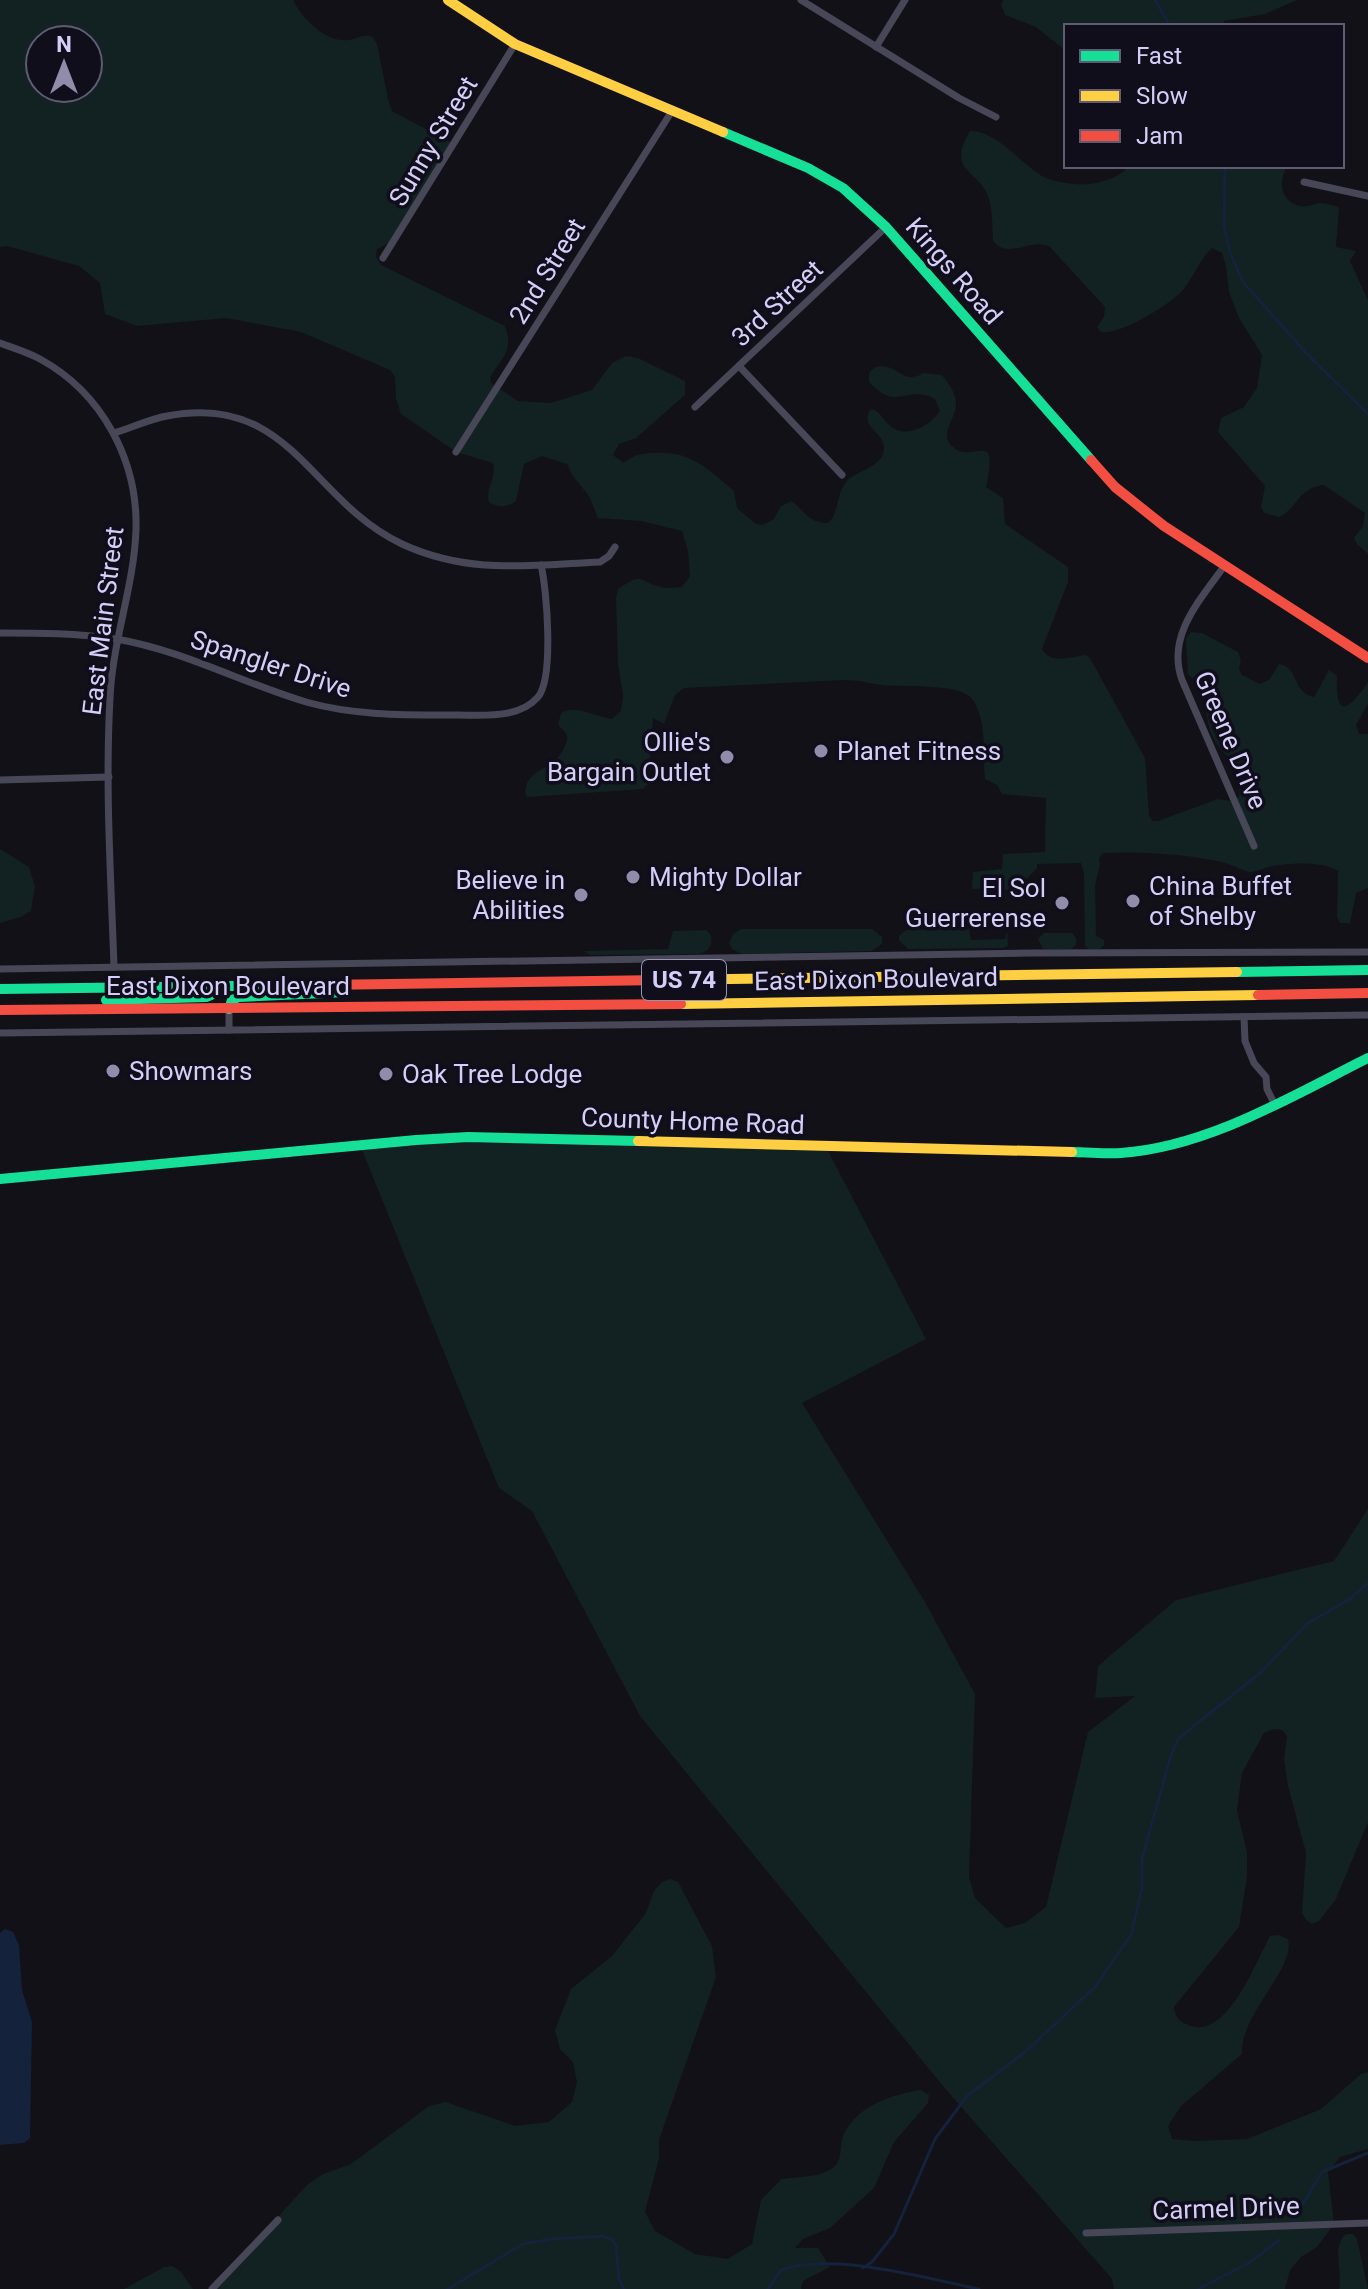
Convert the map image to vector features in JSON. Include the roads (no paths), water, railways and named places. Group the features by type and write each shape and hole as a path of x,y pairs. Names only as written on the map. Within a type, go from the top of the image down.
{"main road":[{"name":"Kings Road","path":"448,0 463,4 515,44 829,179 862,203 886,227 1115,487 1164,526 1368,658"},
{"name":"East Dixon Boulevard","path":"0,989 1368,970"},
{"path":"79,1009 106,1000 206,997 211,995 217,984"},
{"path":"229,1009 231,1002 237,998 339,993 373,984"},
{"path":"1260,994 1273,988 1368,984"},
{"name":"East Dixon Boulevard","path":"0,1010 1368,993"},
{"name":"County Home Road","path":"0,1179 468,1137 1121,1153 1178,1144 1368,1058"}],"street":[{"path":"801,0 959,98 996,117"},
{"path":"876,47 905,0"},
{"name":"Sunny Street","path":"383,258 515,44"},
{"name":"2nd Street","path":"456,452 672,111"},
{"path":"1304,182 1368,196"},
{"name":"3rd Street","path":"695,407 886,227"},
{"name":"East Main Street","path":"0,343 38,358 57,370 98,409 114,433 129,467 136,531 116,639 110,697 114,967"},
{"path":"739,366 842,475"},
{"path":"114,433 157,418 187,413 219,414 258,424 280,438 363,519 403,545 447,562 464,565 600,562 615,547"},
{"name":"Spangler Drive","path":"0,633 116,639 187,658 295,698 335,709 385,714 492,715 507,713 532,702 543,690 545,585 541,565"},
{"name":"Greene Drive","path":"1225,565 1183,629 1178,641 1177,658 1182,680 1254,846"},
{"path":"0,780 109,777"},
{"name":"East Dixon Boulevard","path":"0,969 1368,952"},
{"path":"725,979 726,958"},
{"name":"East Dixon Boulevard","path":"217,965 217,984"},
{"path":"229,1009 229,1030"},
{"name":"East Dixon Boulevard","path":"0,1033 1368,1015"},
{"path":"1244,1017 1245,1041 1254,1063 1266,1077 1267,1089 1274,1103"},
{"path":"212,2289 278,2220"},
{"name":"Carmel Drive","path":"1086,2233 1368,2223"}],"water":[{"path":"5,1929 13,1932 19,1945 22,1990 32,2022 30,2138 24,2143 0,2145 0,1933"}],"waterway":[{"path":"1155,0 1169,24"},
{"path":"1225,168 1224,227 1231,255 1243,282 1307,354 1368,414"},
{"path":"863,2268 872,2262 894,2234 935,2139 967,2096 1025,2052 1095,1987 1131,1935 1142,1888 1142,1859 1171,1755 1179,1738 1259,1674 1308,1623 1350,1599 1368,1583"},
{"path":"1294,2219 1322,2172 1368,2153"},
{"path":"448,2289 523,2244 602,2236 611,2239 616,2246 619,2279 624,2289"},
{"path":"1198,2289 1249,2263 1279,2240"},
{"path":"768,2289 781,2270 827,2264 907,2273 979,2289"}],"place":[{"name":"Planet Fitness","path":"821,751"},
{"name":"Ollie's Bargain Outlet","path":"727,757"},
{"name":"Mighty Dollar","path":"633,877"},
{"name":"Believe in Abilities","path":"581,895"},
{"name":"China Buffet of Shelby","path":"1133,901"},
{"name":"El Sol Guerrerense","path":"1062,903"},
{"name":"Showmars","path":"113,1071"},
{"name":"Oak Tree Lodge","path":"386,1074"}]}
